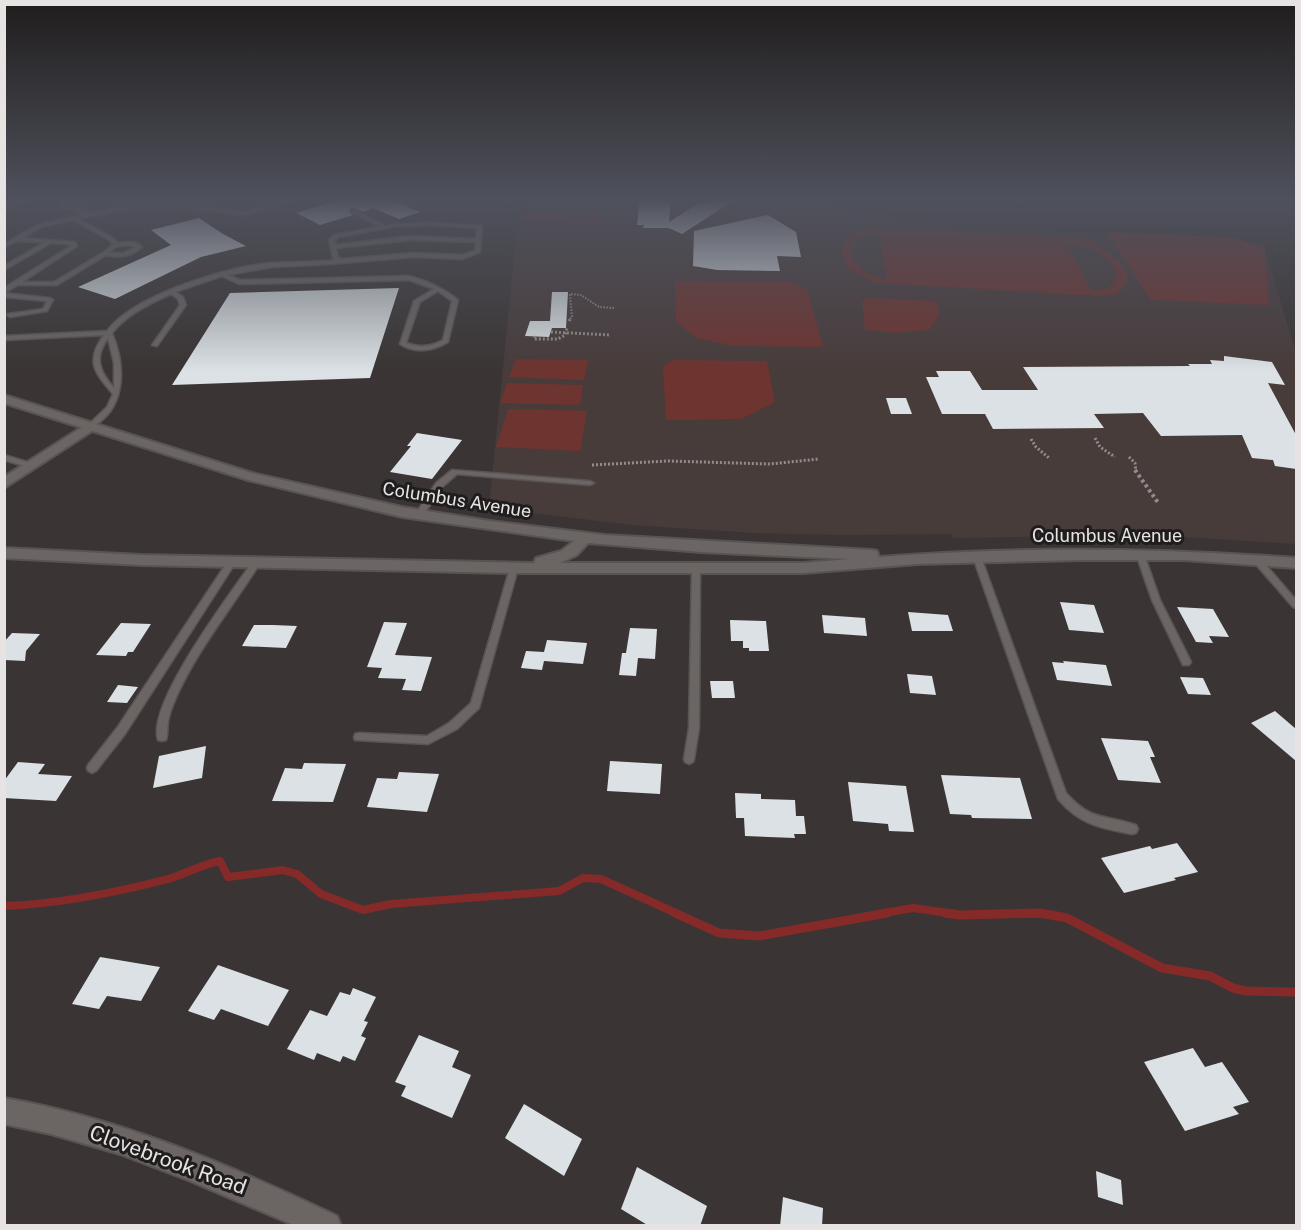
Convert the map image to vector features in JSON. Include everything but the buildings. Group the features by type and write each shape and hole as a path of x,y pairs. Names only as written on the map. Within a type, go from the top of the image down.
{"street":[{"name":"Columbus Avenue","path":"4,399 248,476 347,500 419,514 583,537 701,547 829,552 918,559"},
{"path":"7,480 90,426"},
{"path":"514,568 575,551 581,546 583,537"},
{"name":"Columbus Avenue","path":"4,553 64,558 514,568 803,568 918,559 1140,554 1296,563"},
{"name":"Clovebrook Road","path":"4,1111 32,1115 111,1136 281,1202 327,1226"}],"lane":[{"path":"4,269 25,256"},
{"path":"4,293 58,256"},
{"path":"16,283 55,284 101,256"},
{"path":"336,256 340,261"},
{"path":"116,394 100,374 96,365 100,342 120,320 145,304 222,274 268,265 397,256"},
{"path":"452,256 469,256"},
{"path":"222,274 238,282 409,278 439,288 455,300 446,341 436,348 413,349 403,344 417,301 439,288"},
{"path":"154,345 183,305 181,298 171,292"},
{"path":"4,293 50,300 45,310 10,315"},
{"path":"4,338 109,333"},
{"path":"90,426 113,406 120,380 114,344 109,333"},
{"path":"4,457 31,466"},
{"path":"419,514 439,485 455,472 590,483"},
{"path":"1140,554 1156,600 1186,663"},
{"path":"977,557 1062,796 1074,811 1092,820 1131,829"},
{"path":"1256,559 1296,605"},
{"path":"92,768 122,731 231,562"},
{"path":"162,737 160,728 172,693 256,563"},
{"path":"359,737 428,740 453,726 475,705 514,568"},
{"path":"688,759 694,728 696,569"}],"path":[{"path":"569,321 572,317 570,294 580,296 599,307 615,308"},
{"path":"535,336 534,339 558,339 565,334 567,328"},
{"path":"551,332 611,335"},
{"path":"1095,438 1100,447 1115,457"},
{"path":"1031,439 1036,447 1049,458"},
{"path":"1129,457 1135,463 1135,471 1159,504"},
{"path":"592,465 661,461 770,464 819,459"}],"shaded area":[{"path":"514,256 1267,256 1296,352 1296,544 1156,535 953,538 951,534 754,533 633,525 489,508"},
{"path":"843,256 853,256 864,270 873,276 885,279 883,256 1073,256 1092,291 1106,289 1113,284 1116,274 1113,267 1102,256 1114,256 1125,269 1128,282 1116,294 1100,296 876,283 849,269"},
{"path":"1122,256 1266,256 1269,305 1151,300"},
{"path":"675,281 790,282 807,289 823,347 733,346 697,338 676,322"},
{"path":"869,298 937,301 940,314 929,330 895,333 865,330 862,301"},
{"path":"516,359 588,360 584,380 509,377"},
{"path":"673,360 767,361 775,402 741,419 666,420 663,366"},
{"path":"507,383 583,385 580,405 500,403"},
{"path":"508,409 587,411 580,451 496,447"}],"waterway":[{"path":"4,906 46,903 107,893 168,879 220,861 228,877 283,870 297,874 321,894 363,910 391,904 559,891 583,878 601,879 678,914"},
{"path":"878,914 913,908 955,914"},
{"path":"675,913 719,933 759,936 887,913"},
{"path":"945,913 1000,914"},
{"path":"989,914 1000,914"},
{"path":"1000,914 1045,914"},
{"path":"1000,914 1045,914"},
{"path":"1045,914 1067,918 1162,968 1210,976 1233,988 1246,991 1296,992"}]}
